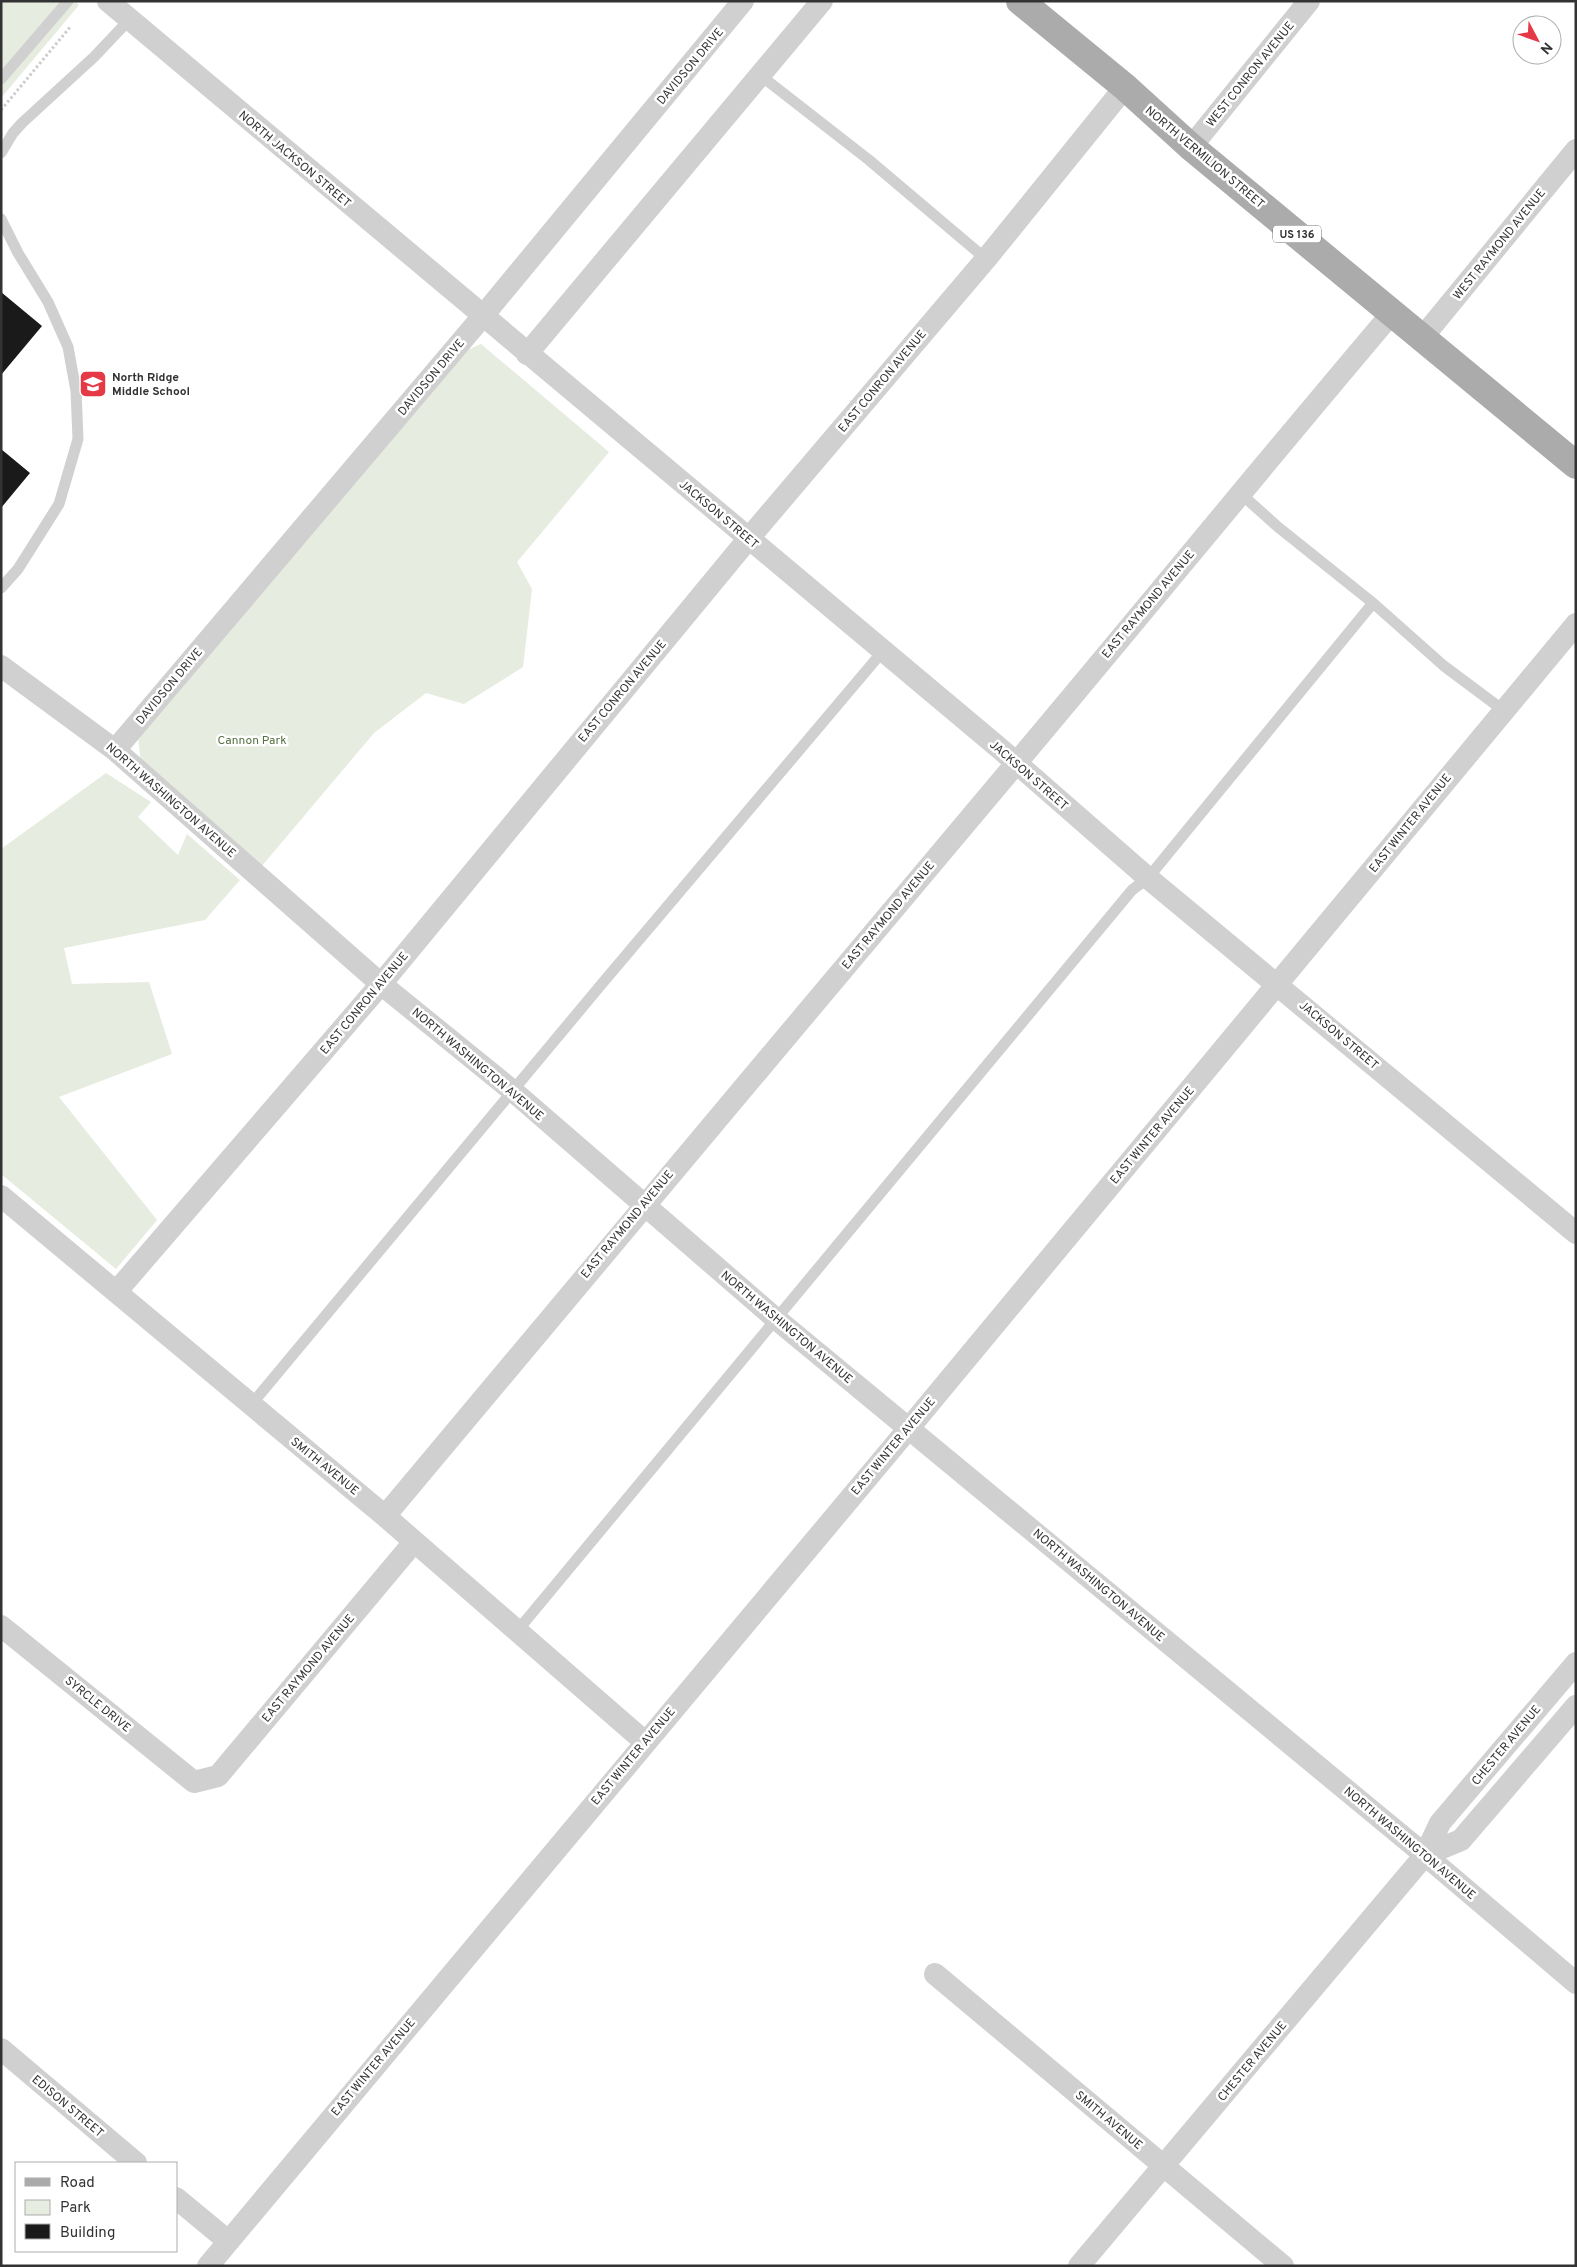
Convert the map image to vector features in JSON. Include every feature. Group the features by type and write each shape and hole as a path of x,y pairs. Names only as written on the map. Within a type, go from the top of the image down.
{"main road":[{"name":"NORTH VERMILION STREET","path":"1020,1 1125,87 1191,146 1392,314 1576,465"}],"street":[{"name":"NORTH JACKSON STREET","path":"108,1 482,317"},
{"name":"DAVIDSON DRIVE","path":"115,750 482,317 743,1"},
{"path":"527,354 822,1"},
{"name":"WEST CONRON AVENUE","path":"1191,146 1309,1"},
{"name":"EAST CONRON AVENUE","path":"116,1292 381,984 749,538 986,259 1125,87"},
{"name":"WEST RAYMOND AVENUE","path":"1422,338 1576,150"},
{"name":"EAST RAYMOND AVENUE","path":"385,1516 643,1205 1392,314"},
{"name":"JACKSON STREET","path":"482,317 749,538 1016,763 1148,878 1576,1233"},
{"name":"EAST WINTER AVENUE","path":"208,2266 909,1428 1576,624"},
{"name":"NORTH WASHINGTON AVENUE","path":"1,666 115,750 381,984 514,1092 775,1318 1425,1855 1576,1983"},
{"name":"SMITH AVENUE","path":"1,1196 385,1516 645,1742"},
{"name":"EAST RAYMOND AVENUE","path":"194,1782 218,1776 414,1542"},
{"name":"SYRCLE DRIVE","path":"1,1626 194,1782"},
{"name":"CHESTER AVENUE","path":"1079,2266 1425,1855 1440,1823 1576,1663"},
{"path":"1549,1694 1573,1709"},
{"name":"CHESTER AVENUE","path":"1425,1855 1461,1840 1573,1709"},
{"name":"SMITH AVENUE","path":"935,1974 1283,2266"},
{"name":"EDISON STREET","path":"1,2050 135,2162"},
{"path":"178,2200 228,2241"}],"lane":[{"path":"1,80 68,1"},
{"path":"1,153 12,133 94,57 129,20"},
{"path":"760,75 869,160 986,259"},
{"path":"1,218 18,253 48,302 68,347 76,391 78,439 60,504 18,568 1,588"},
{"path":"1240,493 1278,527 1373,603 1444,666 1503,710"},
{"path":"518,1630 1132,890 1148,878 1373,603"},
{"path":"251,1406 883,651"}],"path":[{"path":"1,110 72,24"}],"green space":[{"path":"1,1 75,1 79,5 1,98"},
{"name":"Cannon Park","path":"481,344 609,452 517,562 532,589 523,667 464,704 426,693 374,733 261,867 141,763 138,737 465,351"},
{"path":"106,773 151,802 138,817 178,855 187,834 240,880 205,920 64,948 72,984 149,982 172,1054 59,1097 157,1220 116,1269 1,1174 1,849"}],"building":[{"path":"1,292 42,326 1,375"},
{"path":"1,449 30,473 1,508"}],"place":[{"name":"North Ridge Middle School","path":"93,384"}]}
